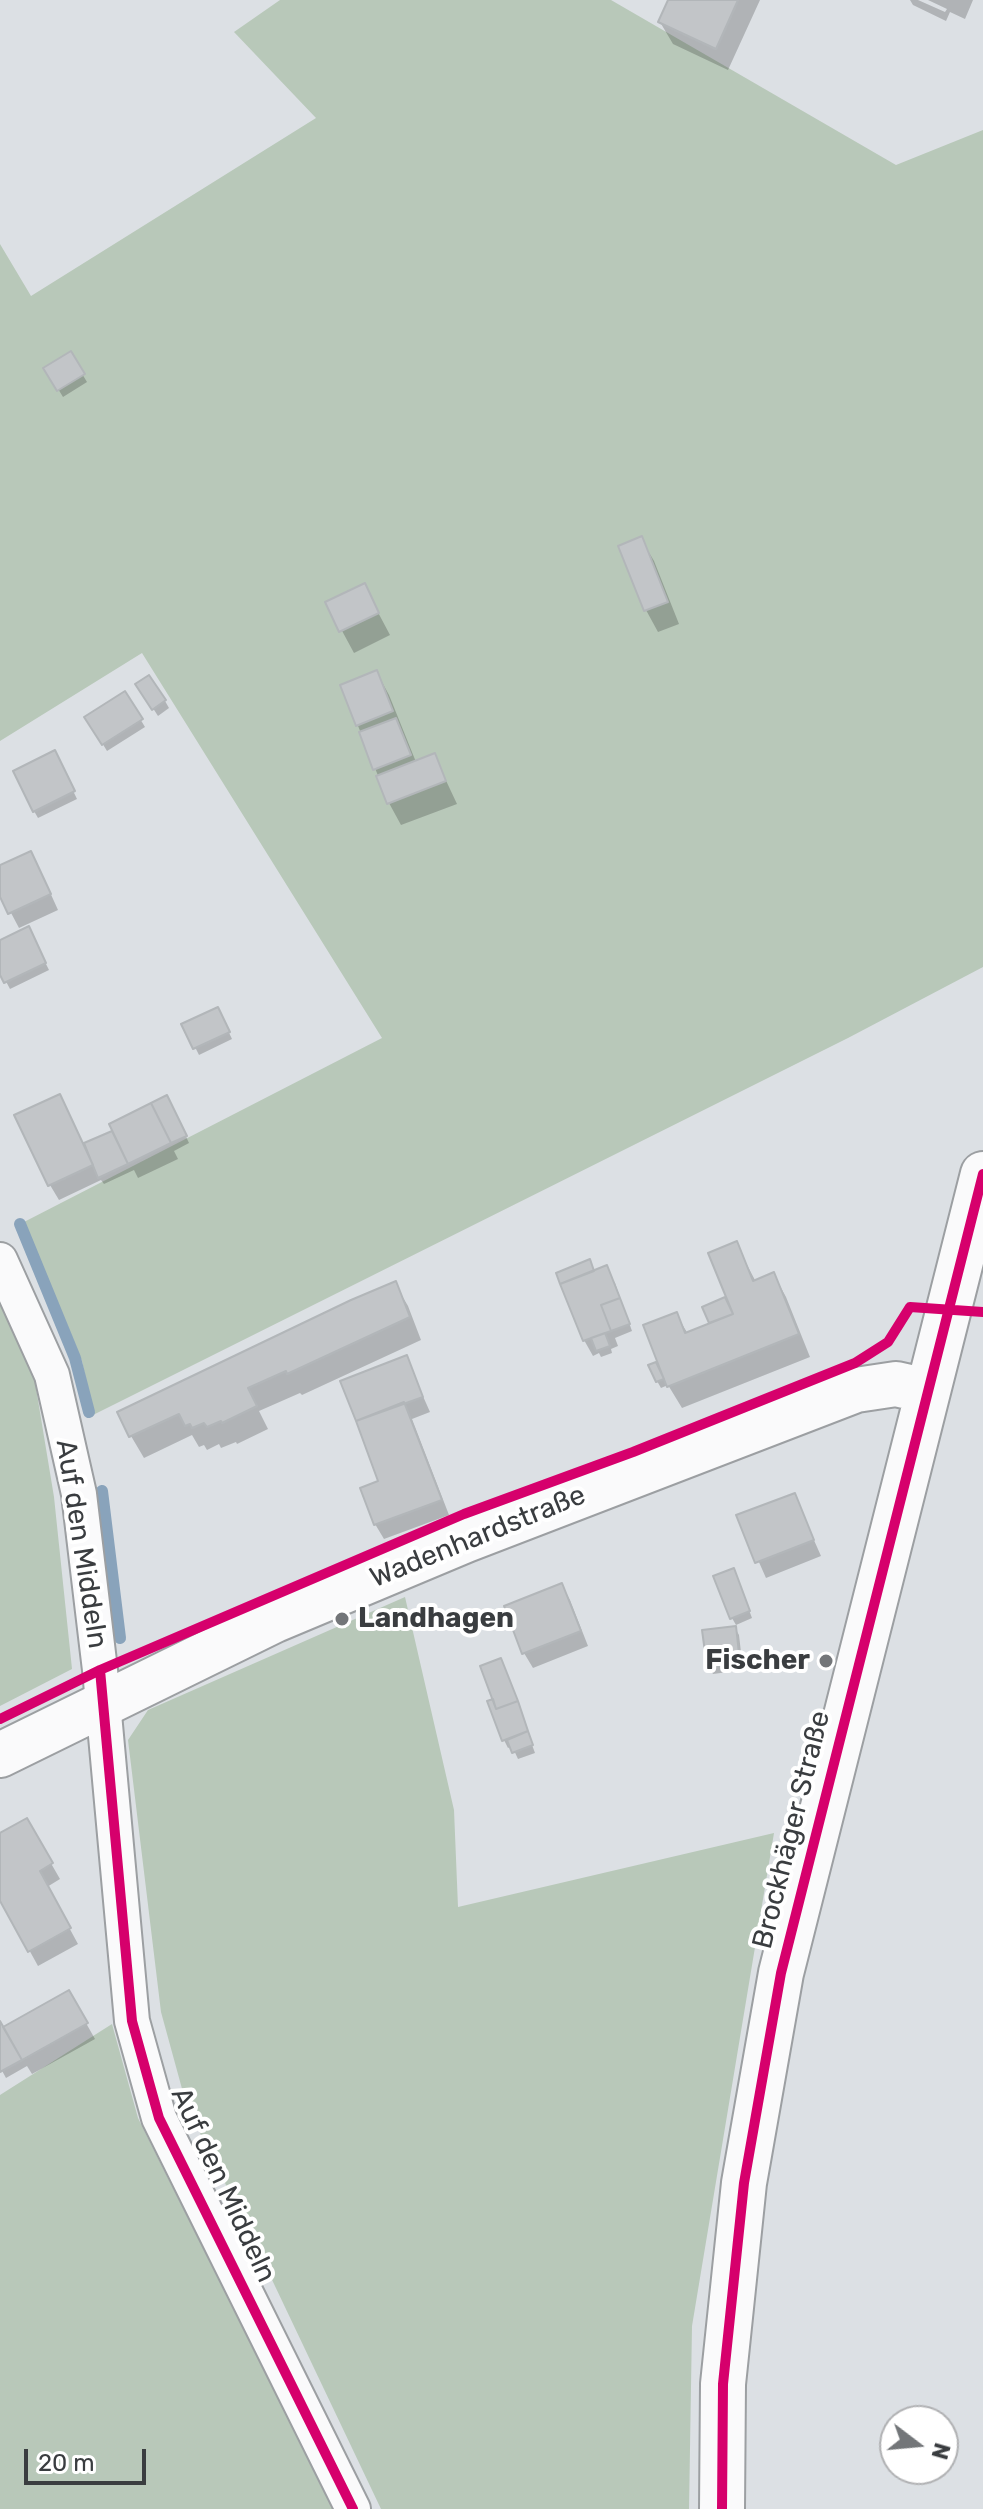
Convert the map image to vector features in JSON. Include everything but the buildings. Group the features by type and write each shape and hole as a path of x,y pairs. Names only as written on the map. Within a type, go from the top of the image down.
{"street":[{"name":"Brockhäger Straße","path":"722,2509 723,2384 744,2183 781,1973 983,1174"},
{"name":"Auf den Middeln","path":"0,1260 52,1375 79,1494 100,1670 132,2021 159,2118 353,2509"},
{"name":"Wadenhardstraße","path":"0,1755 275,1620 437,1553 856,1390 896,1384 927,1391"}],"green space":[{"path":"280,0 611,0 896,165 983,130 983,967 848,1038 93,1415 82,1361 24,1222 382,1038 142,653 0,741 0,244 31,296 316,118 234,32"},
{"path":"0,1303 34,1376 54,1497 72,1669 0,1706"},
{"path":"405,1597 454,1810 458,1907 774,1833 692,2326 689,2509 381,2509 187,2107 161,2012 128,1740 148,1710"},
{"path":"112,2024 138,2118 333,2509 0,2509 0,2095"}],"waterway":[{"path":"20,1224 75,1358 89,1412"},
{"path":"102,1491 120,1638"}],"cycle path":[{"path":"722,2509 723,2384 744,2183 781,1973 983,1174"},
{"path":"0,1719 100,1670 464,1514 633,1452 855,1363 888,1342 910,1307 983,1312"},
{"path":"100,1670 132,2021 159,2118 353,2509"}],"place":[{"name":"Landhagen","path":"342,1619"},
{"name":"Fischer","path":"826,1661"}]}
